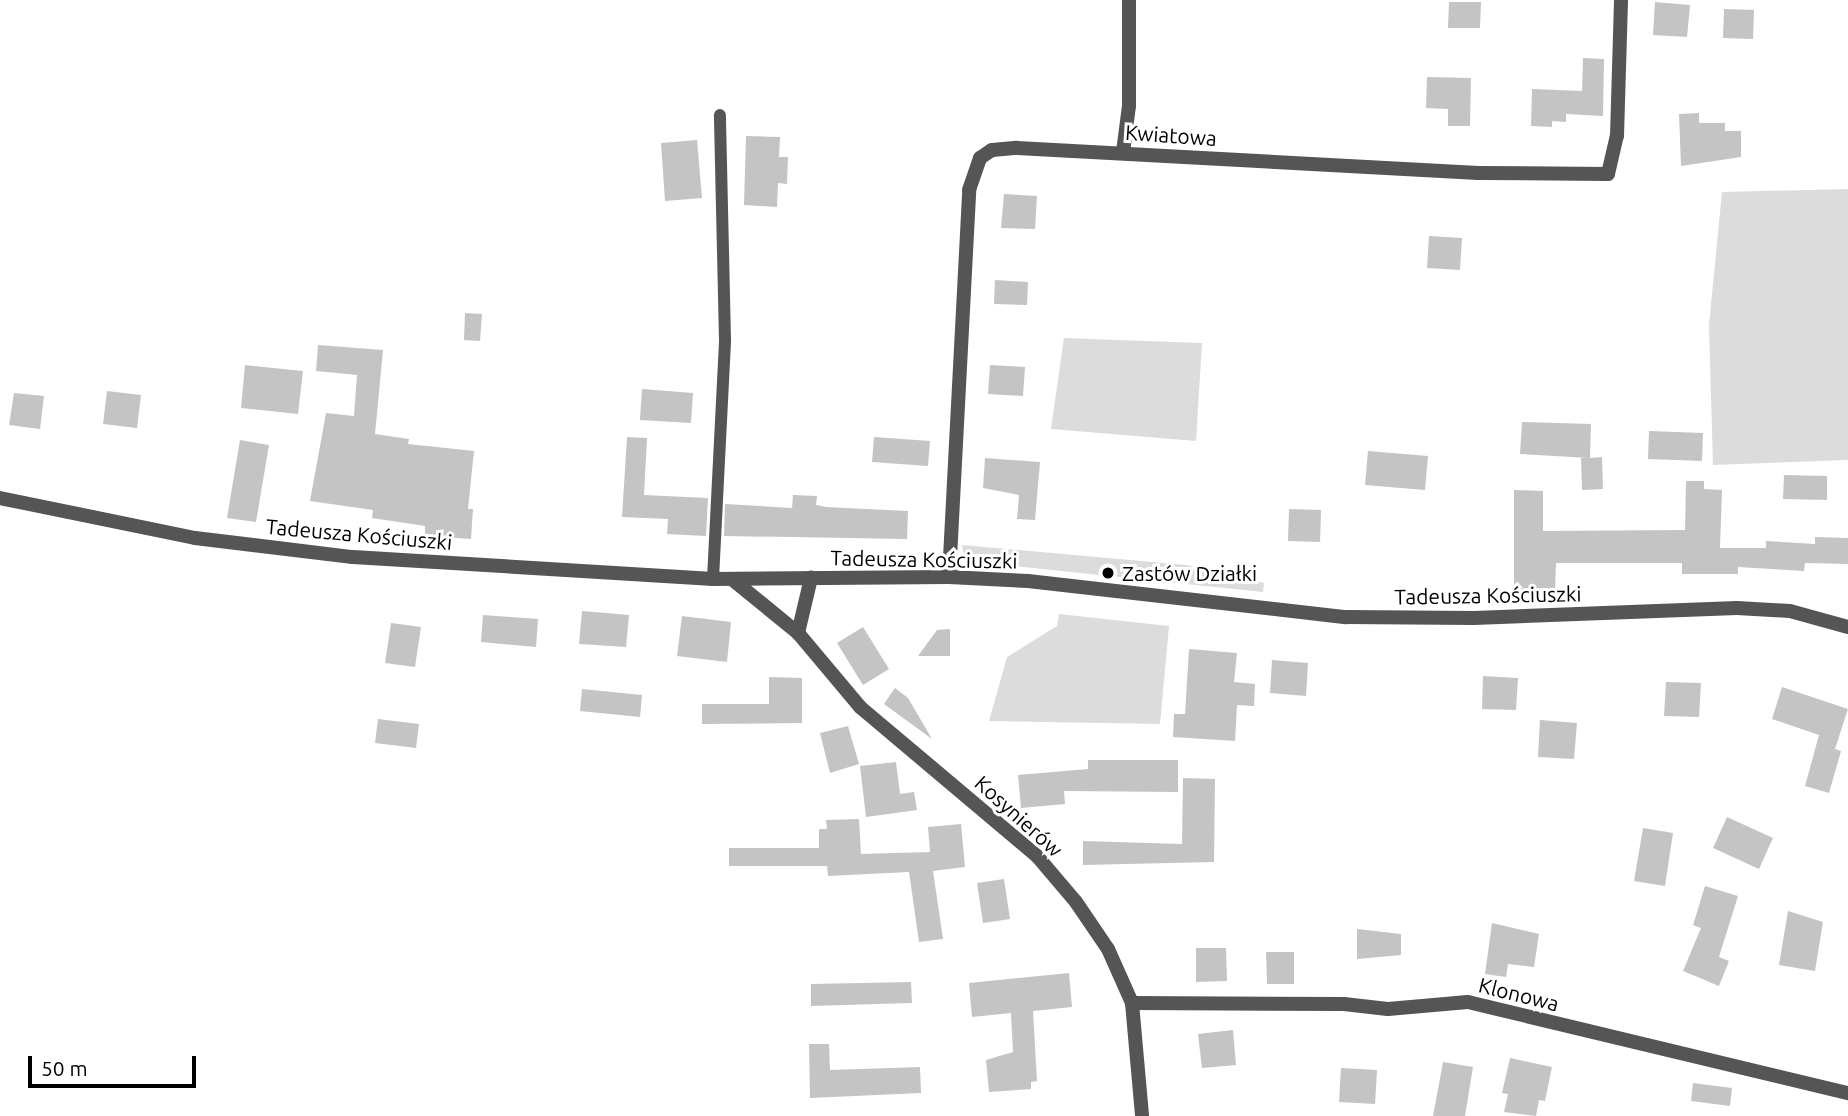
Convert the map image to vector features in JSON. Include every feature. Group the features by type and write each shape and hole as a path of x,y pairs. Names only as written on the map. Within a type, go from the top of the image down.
{"street":[{"path":"1123,152 1129,106 1129,0"},
{"name":"Kwiatowa","path":"949,577 972,169 985,153 1002,148 1123,152 1478,173 1608,174 1616,136 1621,0"},
{"name":"Tadeusza Kościuszki","path":"0,498 116,524 275,549 733,580 949,577 1104,588 1346,617 1474,618 1737,608 1790,611 1848,627"},
{"path":"798,633 811,578"},
{"name":"Kosynierów","path":"733,580 798,633 860,707 1037,856 1108,949 1132,1003 1142,1116"},
{"name":"Klonowa","path":"1132,1003 1344,1004 1388,1009 1468,1002 1848,1093"}],"lane":[{"path":"713,579 725,340 720,115"}],"shaded area":[{"path":"1848,189 1848,460 1713,465 1709,325 1722,192"},
{"path":"1064,338 1202,343 1196,441 1051,429"},
{"path":"962,545 1186,565 1264,583 1263,592 965,561"},
{"path":"1059,614 1169,626 1160,724 989,721 1007,657 1057,626"}],"building":[{"path":"1449,2 1481,2 1480,28 1448,28"},
{"path":"1655,2 1690,5 1687,37 1653,35"},
{"path":"1724,9 1754,10 1753,39 1723,38"},
{"path":"1583,58 1604,59 1603,116 1566,114 1566,122 1552,121 1552,127 1531,126 1532,89 1582,91"},
{"path":"1427,77 1471,78 1470,126 1448,126 1448,109 1426,108"},
{"path":"1699,113 1699,123 1725,123 1725,131 1741,131 1741,157 1681,166 1679,114"},
{"path":"746,136 780,137 779,157 788,157 787,184 778,183 777,207 744,205"},
{"path":"697,140 702,198 665,201 661,143"},
{"path":"1004,194 1037,196 1035,229 1001,228"},
{"path":"1429,236 1462,238 1460,270 1427,268"},
{"path":"995,280 1028,282 1027,305 994,304"},
{"path":"465,313 482,314 480,341 464,340"},
{"path":"318,345 383,350 375,434 409,439 408,444 474,451 468,509 473,509 471,539 425,536 425,526 372,518 373,510 310,501 326,413 354,416 357,375 316,371"},
{"path":"245,365 303,371 298,414 241,408"},
{"path":"990,365 1025,367 1023,396 988,394"},
{"path":"642,389 693,393 691,423 640,420"},
{"path":"107,391 141,395 137,428 103,424"},
{"path":"14,393 44,396 40,429 9,425"},
{"path":"1522,422 1591,424 1590,458 1602,457 1603,489 1582,490 1581,458 1589,458 1520,454"},
{"path":"1649,431 1703,433 1702,461 1648,459"},
{"path":"627,437 647,438 644,495 708,498 706,536 667,534 668,519 622,517"},
{"path":"874,437 930,441 928,466 872,462"},
{"path":"240,440 269,445 256,522 227,518"},
{"path":"1368,451 1428,456 1425,490 1365,485"},
{"path":"985,458 1040,462 1035,520 1017,519 1019,495 983,488"},
{"path":"1784,475 1827,476 1827,500 1783,499"},
{"path":"1686,481 1704,481 1704,489 1722,490 1720,548 1766,548 1766,541 1815,544 1815,537 1848,538 1848,564 1805,563 1804,571 1738,567 1738,574 1682,574 1682,563 1556,563 1555,591 1514,590 1514,490 1543,491 1543,531 1685,530"},
{"path":"793,495 817,496 816,505 826,507 908,511 907,539 724,536 725,504 792,508"},
{"path":"1289,509 1321,510 1320,542 1288,541"},
{"path":"582,611 629,615 626,647 579,644"},
{"path":"483,615 538,619 536,647 481,642"},
{"path":"682,616 731,622 727,662 677,656"},
{"path":"391,623 421,627 415,667 385,663"},
{"path":"863,627 889,669 863,685 837,643"},
{"path":"950,629 950,656 918,656 937,630"},
{"path":"1189,649 1237,653 1234,682 1255,684 1254,706 1237,705 1235,741 1173,737 1174,714 1185,714"},
{"path":"1272,660 1308,663 1306,696 1270,693"},
{"path":"1483,676 1518,678 1516,710 1482,709"},
{"path":"769,677 802,678 802,723 702,724 702,704 769,704"},
{"path":"1666,682 1701,683 1699,717 1664,716"},
{"path":"1782,687 1848,709 1835,749 1841,751 1829,793 1805,786 1819,735 1772,719"},
{"path":"895,688 908,698 932,739 884,704"},
{"path":"582,689 642,695 640,717 580,711"},
{"path":"378,719 419,724 416,748 375,743"},
{"path":"1540,720 1577,723 1574,759 1538,757"},
{"path":"848,726 859,764 830,773 820,733"},
{"path":"1088,760 1178,760 1178,792 1064,791 1065,804 1021,808 1018,775 1088,769"},
{"path":"896,762 900,794 914,792 917,810 866,817 860,766"},
{"path":"1183,778 1215,779 1214,862 1083,865 1083,841 1182,844"},
{"path":"1727,817 1773,838 1759,869 1713,848"},
{"path":"859,819 861,854 930,852 928,827 961,824 965,867 933,871 943,939 919,942 909,872 828,876 827,866 729,866 729,848 819,848 819,829 827,829 826,820"},
{"path":"1643,828 1673,833 1665,886 1634,881"},
{"path":"1004,879 1010,919 983,923 977,883"},
{"path":"1705,886 1738,896 1719,957 1729,961 1719,986 1683,971 1701,928 1693,925"},
{"path":"1788,911 1823,922 1815,971 1779,965"},
{"path":"1492,923 1539,934 1534,967 1508,964 1506,977 1485,974"},
{"path":"1357,929 1401,934 1401,955 1357,959"},
{"path":"1196,948 1226,948 1227,981 1196,982"},
{"path":"1266,952 1294,952 1294,984 1267,984"},
{"path":"1069,973 1072,1007 1033,1011 1037,1081 1031,1082 1031,1089 989,1092 986,1060 1013,1052 1011,1013 972,1017 969,983"},
{"path":"911,982 912,1003 811,1006 811,984"},
{"path":"1233,1030 1236,1065 1202,1068 1198,1034"},
{"path":"809,1044 829,1044 830,1070 920,1067 921,1093 810,1098"},
{"path":"1510,1058 1552,1067 1545,1101 1539,1100 1536,1116 1504,1112 1508,1094 1502,1093"},
{"path":"1443,1062 1473,1067 1465,1116 1433,1116"},
{"path":"1341,1068 1377,1070 1375,1104 1339,1102"},
{"path":"1693,1083 1732,1088 1730,1106 1691,1101"}],"place":[{"name":"Zastów Działki","path":"1108,573"}]}
